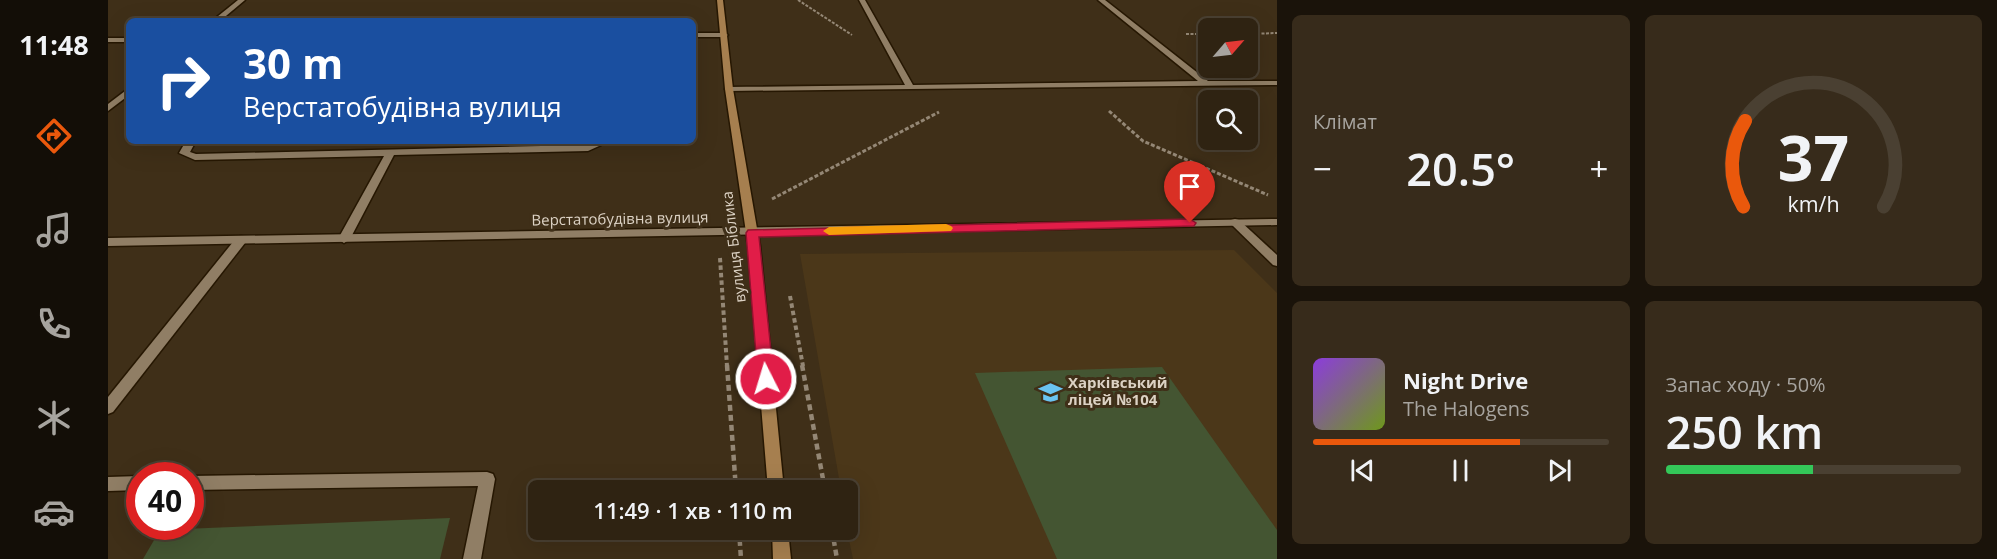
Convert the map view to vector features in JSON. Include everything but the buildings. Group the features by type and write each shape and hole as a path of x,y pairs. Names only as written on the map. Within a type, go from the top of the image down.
{"street":[{"path":"220,18 242,0"},
{"name":"вулиця Біблика","path":"720,0 729,89 752,233 775,480"},
{"path":"862,0 910,87"},
{"path":"1101,0 1206,84"},
{"path":"696,35 724,35"},
{"path":"108,40 126,40"},
{"path":"729,89 1277,83"},
{"path":"108,108 126,93"},
{"path":"189,144 184,153 195,158 588,148 598,144"},
{"path":"344,239 390,153"},
{"path":"1235,222 1277,262"},
{"name":"Верстатобудівна вулиця","path":"108,242 752,233 1277,222"},
{"path":"108,408 241,240"},
{"path":"204,483 487,479 472,559"},
{"path":"108,484 126,483"},
{"path":"781,540 782,559"}],"path":[{"path":"798,0 898,65"},
{"path":"1258,34 1277,33"},
{"path":"1065,86 1098,100 1143,141 1277,200"},
{"path":"772,199 943,111 944,87"},
{"path":"720,257 735,480"},
{"path":"740,540 741,559"},
{"path":"834,540 837,559"}],"shaded area":[{"name":"Харківський ліцей №104","path":"1234,250 1277,293 1277,559 853,559 849,540 858,540 858,480 839,480 800,254"}],"green space":[{"path":"1162,367 1277,530 1277,559 1057,559 975,373"},
{"path":"450,518 440,559 143,559 154,540 204,540 204,528"}],"slow traffic":[{"path":"829,231 946,228"}],"place":[{"name":"Харківський ліцей №104","path":"1050,392"}],"route":[{"path":"766,379 752,233 1190,223"}]}
